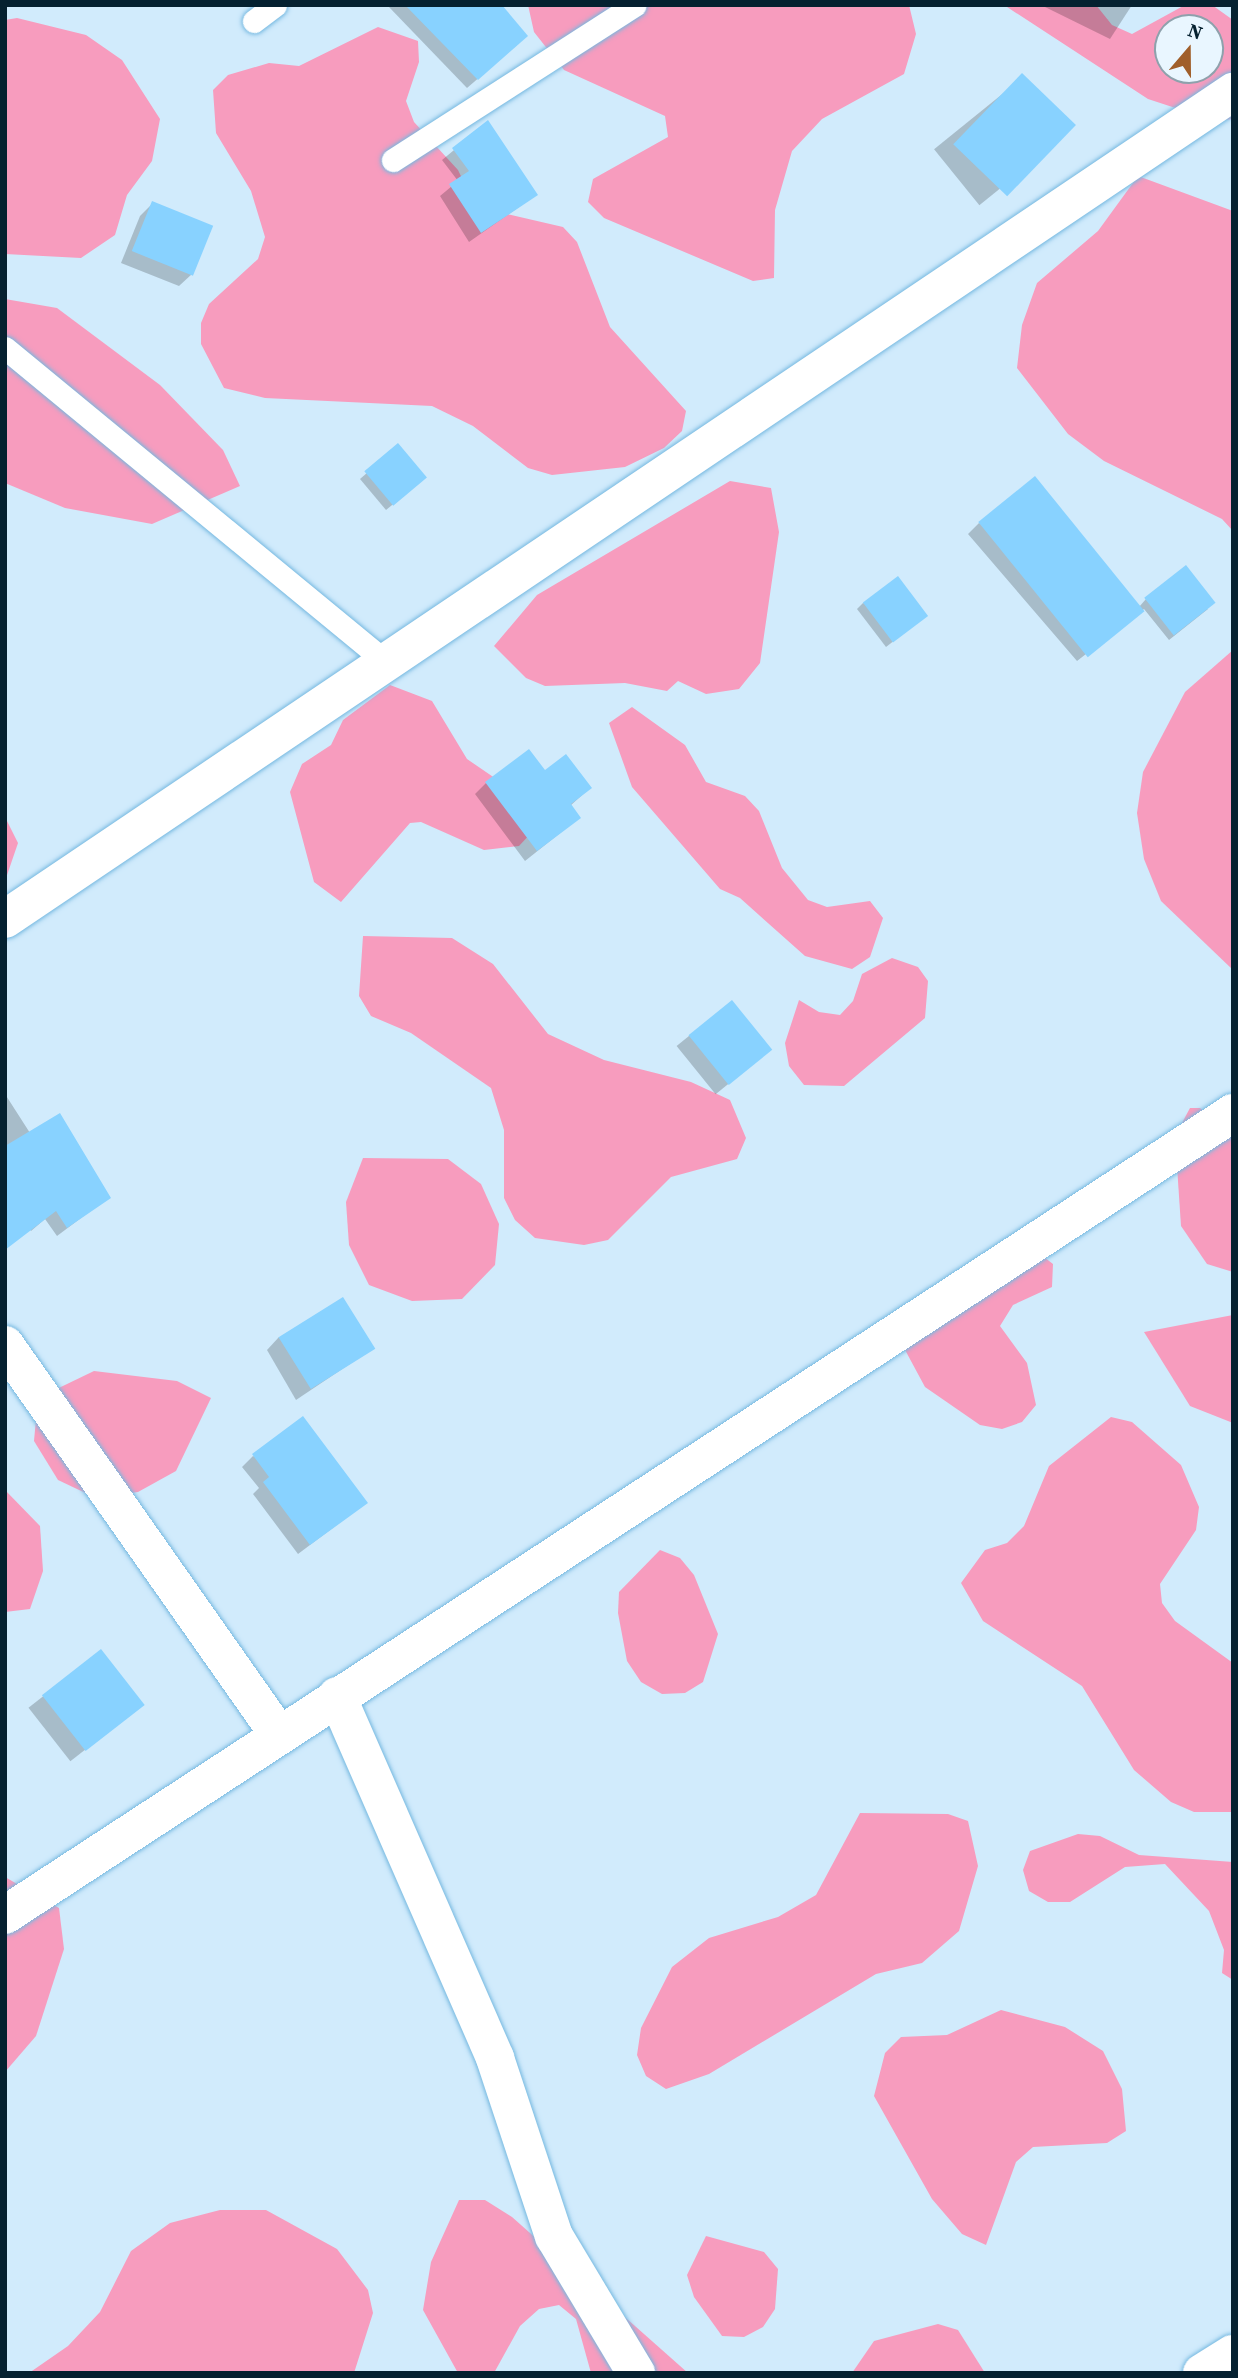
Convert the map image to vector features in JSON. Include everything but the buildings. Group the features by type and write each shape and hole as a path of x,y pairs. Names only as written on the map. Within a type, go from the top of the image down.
{"street":[{"path":"5,919 1233,92"},
{"path":"5,1915 278,1734 1233,1113"},
{"path":"5,1345 278,1734"},
{"path":"337,1696 495,2058 554,2236 636,2373"},
{"path":"1202,2373 1233,2354"}],"lane":[{"path":"254,20 275,5"},
{"path":"393,160 634,5"},
{"path":"5,348 387,662"}],"shaded area":[{"path":"528,5 909,5 916,34 904,74 822,119 792,151 775,210 774,278 753,281 604,218 588,202 593,179 668,137 665,116 564,70 534,32"},
{"path":"1004,5 1096,5 1112,25 1132,34 1154,22 1154,84 1224,84 1224,14 1169,14 1185,5 1212,5 1233,20 1233,119 1215,121 1148,99"},
{"path":"17,18 86,35 122,60 160,119 152,161 127,195 115,235 81,258 5,254 5,20"},
{"path":"378,27 418,41 419,62 406,101 414,122 458,170 476,207 563,227 577,242 610,327 686,411 682,431 664,448 625,467 552,475 528,468 473,426 432,406 265,398 224,388 201,344 201,323 209,304 258,259 265,237 251,191 216,133 213,90 228,75 269,63 299,66"},
{"path":"1138,176 1233,211 1233,531 1222,519 1104,461 1068,434 1017,368 1022,325 1037,283 1098,231"},
{"path":"5,299 57,308 160,385 223,450 240,486 152,524 65,508 5,483"},
{"path":"730,481 771,488 779,532 760,663 739,689 706,694 678,681 667,691 625,683 545,686 526,678 494,646 537,595"},
{"path":"1233,650 1233,970 1161,901 1144,859 1137,813 1143,772 1185,692"},
{"path":"390,685 432,701 467,759 505,785 533,831 519,846 484,850 421,822 410,823 341,902 314,882 290,792 302,764 331,745 343,720"},
{"path":"632,707 685,745 706,782 745,796 759,811 782,868 808,900 827,907 870,901 883,918 870,957 852,969 805,956 740,898 720,889 632,787 609,723"},
{"path":"5,817 18,843 5,881"},
{"path":"363,936 452,938 493,964 548,1034 604,1060 691,1082 730,1100 746,1138 737,1159 671,1177 608,1240 584,1245 535,1238 515,1220 504,1198 504,1130 491,1088 411,1033 371,1016 359,996"},
{"path":"892,958 918,967 928,981 925,1018 844,1086 804,1085 789,1066 785,1043 799,1000 819,1012 840,1015 853,1001 862,974"},
{"path":"1190,1108 1200,1108 1233,1134 1233,1272 1207,1264 1181,1226 1175,1136"},
{"path":"363,1158 448,1159 481,1184 499,1224 495,1265 462,1299 412,1301 369,1285 349,1245 346,1202"},
{"path":"1036,1251 1053,1264 1052,1287 1013,1305 1000,1326 1027,1363 1036,1405 1022,1422 1002,1429 980,1425 925,1387 904,1348"},
{"path":"1233,1315 1233,1423 1190,1406 1144,1332"},
{"path":"94,1371 177,1381 211,1398 176,1471 138,1492 96,1498 58,1480 34,1441 38,1398"},
{"path":"1111,1417 1132,1422 1181,1465 1199,1507 1196,1530 1160,1584 1162,1603 1175,1621 1233,1663 1233,1812 1194,1812 1171,1802 1134,1770 1082,1686 983,1621 961,1583 985,1550 1007,1543 1024,1526 1049,1466"},
{"path":"5,1490 40,1526 43,1571 30,1609 5,1612"},
{"path":"660,1550 680,1558 694,1575 718,1634 703,1682 685,1693 662,1694 641,1682 627,1661 618,1613 619,1592"},
{"path":"860,1813 948,1814 968,1821 978,1866 959,1931 922,1963 876,1974 709,2074 666,2089 646,2076 637,2055 641,2028 672,1967 709,1938 778,1917 816,1895"},
{"path":"1078,1834 1100,1836 1139,1855 1233,1862 1233,1980 1222,1973 1224,1950 1209,1911 1165,1864 1125,1867 1070,1902 1048,1902 1029,1891 1023,1870 1030,1851"},
{"path":"5,1877 59,1908 64,1949 36,2036 5,2072"},
{"path":"1001,2010 1065,2027 1103,2051 1122,2089 1126,2131 1107,2143 1033,2147 1016,2162 986,2245 962,2234 932,2199 874,2096 885,2053 901,2037 947,2035"},
{"path":"459,2200 485,2200 512,2217 688,2373 591,2373 576,2319 559,2305 539,2309 520,2326 494,2373 458,2373 423,2310 431,2262"},
{"path":"220,2210 266,2210 337,2249 368,2290 373,2313 354,2373 29,2373 68,2346 100,2312 131,2251 170,2223"},
{"path":"706,2236 764,2252 778,2269 775,2309 763,2327 744,2337 722,2336 694,2297 687,2275"},
{"path":"938,2324 958,2330 985,2373 852,2373 874,2341"}]}
